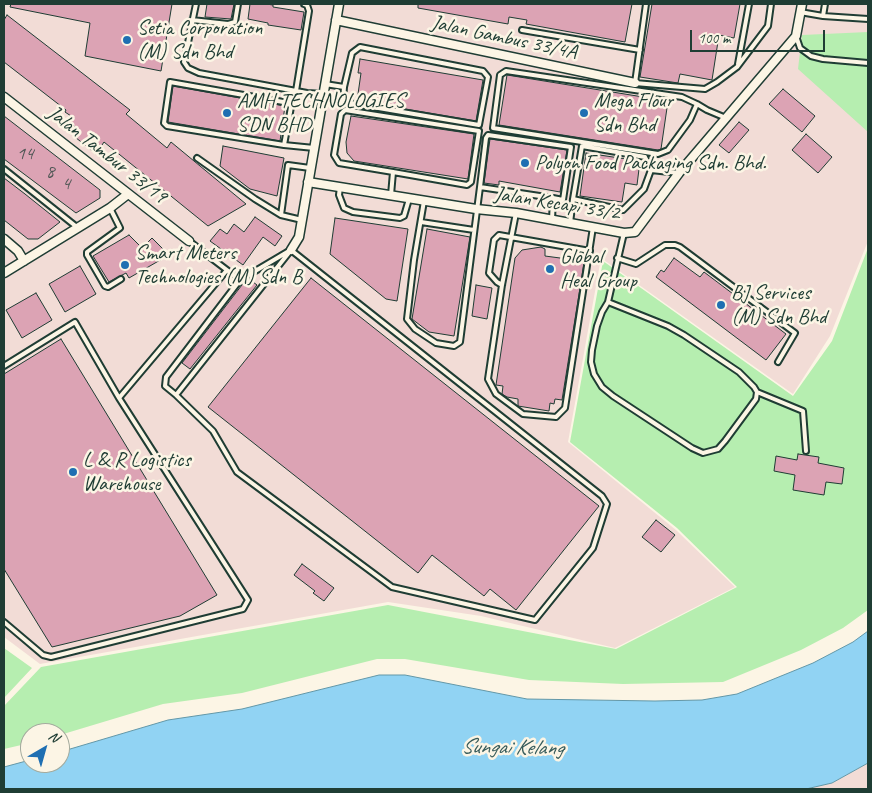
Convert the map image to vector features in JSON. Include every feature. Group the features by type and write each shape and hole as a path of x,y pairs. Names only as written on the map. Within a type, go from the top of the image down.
{"street":[{"path":"291,250 299,238 339,4"},
{"path":"796,36 801,8"},
{"name":"Jalan Gambus 33/4A","path":"336,20 635,83"},
{"name":"Jalan Kecapi 33/2","path":"308,182 476,209 516,213 624,233 635,232 679,172 796,36"},
{"name":"Jalan Tambur 33/19","path":"4,97 189,241"},
{"path":"4,273 110,208 128,194"},
{"path":"4,239 18,251 24,261"}],"lane":[{"path":"196,4 184,62 188,68 199,73 296,91 324,94"},
{"path":"192,20 228,24 235,22 238,4"},
{"path":"296,91 309,11 307,5 304,4"},
{"path":"646,4 635,83 705,89 737,66 768,26 772,4"},
{"path":"737,66 749,4"},
{"path":"823,16 826,4"},
{"path":"801,8 823,16 868,19"},
{"path":"522,30 640,50"},
{"path":"796,36 800,48 811,56 823,59 868,62"},
{"path":"360,47 482,71 488,77 479,124 343,102 344,87 352,53 360,47"},
{"path":"697,104 690,120 668,150 658,154 493,128 500,75 506,71 682,97 697,104 726,118"},
{"path":"284,145 292,108 289,103 170,82 164,123 167,126 284,145 314,148"},
{"path":"325,84 344,87"},
{"path":"346,110 479,131 471,182 467,185 393,172 339,163 334,155 341,114 346,110"},
{"path":"424,201 407,319 415,329 436,343 454,346 460,342 486,138 488,135 572,147 563,200 480,187"},
{"path":"570,223 573,199 582,146 644,157 651,170 644,189 623,210 573,199"},
{"path":"197,158 281,215 302,220"},
{"path":"281,215 288,164 311,168"},
{"path":"4,169 78,228"},
{"path":"651,170 679,172"},
{"path":"391,195 393,172"},
{"path":"340,187 344,208 352,212 400,218 404,216 409,199"},
{"path":"552,220 553,198"},
{"path":"110,208 120,228 87,252 87,255 106,286 108,287 121,279"},
{"path":"516,213 502,285 488,379 496,394 522,414 556,417 565,408 593,227"},
{"path":"420,222 474,230"},
{"path":"624,233 608,302 596,326 591,362 597,381 613,396 692,448 703,453 718,449 729,437 756,399 758,392"},
{"path":"502,285 490,273 494,240 499,235 590,251"},
{"path":"189,241 240,280"},
{"path":"617,258 636,264 665,245 680,247 795,333 778,362"},
{"path":"291,250 602,496 607,504 593,548 534,620 392,587 237,472 213,431 165,386 166,377 240,280 291,250"},
{"path":"176,395 291,250"},
{"path":"120,398 227,270"},
{"path":"608,302 668,326 739,372 758,392 803,411 806,451"},
{"path":"4,366 75,322 120,398 248,600 243,609 51,657 43,655 4,622"}],"shaded area":[{"path":"4,4 868,4 868,241 830,336 793,394 601,258 568,442 676,530 735,587 615,648 481,616 388,602 40,664 4,637"},
{"path":"868,763 868,789 806,789 832,783"}],"green space":[{"path":"868,32 868,132 798,69 802,35"},
{"path":"868,248 868,610 843,628 801,650 723,682 623,684 529,680 405,659 377,659 242,693 163,704 70,732 70,723 20,723 20,745 4,749 4,706 41,667 388,605 616,649 737,587 677,528 570,442 603,261 793,396 832,341"},
{"path":"4,648 32,668 4,698"}],"water":[{"name":"Sungai Kelang","path":"868,631 868,763 832,783 806,789 4,789 4,767 20,763 20,773 70,773 70,749 168,720 242,709 379,675 405,675 527,699 702,700 737,694 813,663 853,642"}],"building":[{"name":"Setia Corporation (M) Sdn Bhd","path":"11,4 172,4 161,71 85,56 90,23 10,7"},
{"path":"207,4 234,4 231,19 205,17"},
{"path":"250,4 273,5 273,7 304,12 301,30 268,25 268,23 248,19"},
{"path":"418,4 632,4 625,42 526,24 527,20 509,17 508,24 418,8"},
{"path":"652,4 740,4 734,38 719,35 712,80 680,74 678,83 640,77"},
{"path":"7,15 130,110 126,114 167,148 171,142 246,204 208,226 104,142 96,154 75,137 80,131 68,121 71,116 65,112 66,110 4,62 4,20"},
{"path":"360,59 483,80 476,121 357,101 361,73 358,73"},
{"name":"Mega Flour Sdn Bhd","path":"507,75 668,101 661,149 499,125"},
{"name":"AMH TECHNOLOGIES SDN BHD","path":"173,86 285,106 280,141 168,122"},
{"path":"783,89 815,116 802,132 769,104"},
{"path":"4,116 100,190 100,198 76,213 4,159"},
{"path":"351,116 474,134 468,179 354,161 347,153 346,142"},
{"path":"739,122 749,130 729,153 719,145"},
{"path":"806,134 832,157 818,173 792,150"},
{"name":"Polyon Food Packaging Sdn. Bhd.","path":"490,139 567,150 560,192 499,181 499,185 484,183"},
{"path":"223,146 284,158 277,196 250,189 220,166"},
{"path":"586,153 640,161 637,185 625,183 622,202 580,196"},
{"path":"4,178 60,222 38,239 28,239 4,220"},
{"path":"255,217 282,236 275,246 263,237 243,265 210,241 220,229 227,234 234,224 244,232"},
{"path":"335,218 408,229 397,301 386,299 330,254"},
{"path":"427,229 470,237 454,336 429,332 412,319"},
{"name":"Smart Meters Technologies (M) Sdn B","path":"129,235 142,248 152,238 169,255 129,278 126,273 109,282 93,256"},
{"path":"541,247 545,249 545,256 575,260 578,256 585,257 562,400 555,399 554,404 550,403 549,411 518,406 518,399 502,394 503,386 496,385 515,258 522,250"},
{"name":"BJ Services (M) Sdn Bhd","path":"674,258 700,277 704,272 786,334 766,360 656,277 661,270 664,272"},
{"path":"80,266 96,294 65,312 49,284"},
{"path":"311,278 599,506 516,610 490,589 484,596 432,555 418,573 208,407"},
{"path":"249,279 257,285 190,369 182,363 245,281"},
{"path":"476,285 492,288 487,319 472,316"},
{"path":"36,293 52,320 22,338 6,310"},
{"name":"L & R Logistics Warehouse","path":"61,339 217,595 180,616 52,647 4,569 4,374"},
{"path":"798,454 819,457 818,463 844,468 842,484 826,482 824,495 793,490 795,475 774,471 776,456 797,460"},
{"path":"656,520 675,535 661,552 642,537"},
{"path":"302,564 334,588 324,601 313,593 315,591 294,575"}],"place":[{"name":"Setia Corporation (M) Sdn Bhd","path":"127,40"},
{"name":"AMH TECHNOLOGIES SDN BHD","path":"227,113"},
{"name":"Mega Flour Sdn Bhd","path":"584,113"},
{"name":"Polyon Food Packaging Sdn. Bhd.","path":"525,163"},
{"name":"Smart Meters Technologies (M) Sdn B","path":"125,265"},
{"name":"Global Heal Group","path":"550,269"},
{"name":"BJ Services (M) Sdn Bhd","path":"721,305"},
{"name":"L & R Logistics Warehouse","path":"73,472"}]}
